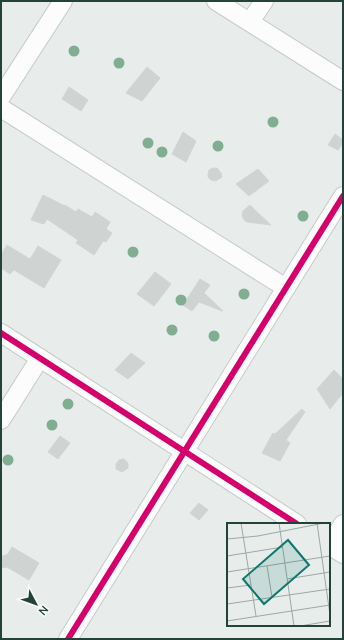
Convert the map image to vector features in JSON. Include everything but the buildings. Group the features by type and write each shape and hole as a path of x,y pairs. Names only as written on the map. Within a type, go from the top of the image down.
{"street":[{"path":"1,98 63,1"},
{"path":"216,1 343,81"},
{"path":"250,22 264,1"},
{"path":"1,108 286,288"},
{"path":"68,639 343,196"},
{"path":"1,333 295,523"},
{"path":"1,420 40,358"},
{"path":"334,548 343,524"}],"cycle path":[{"path":"68,639 343,196"},
{"path":"1,333 295,523"}]}
